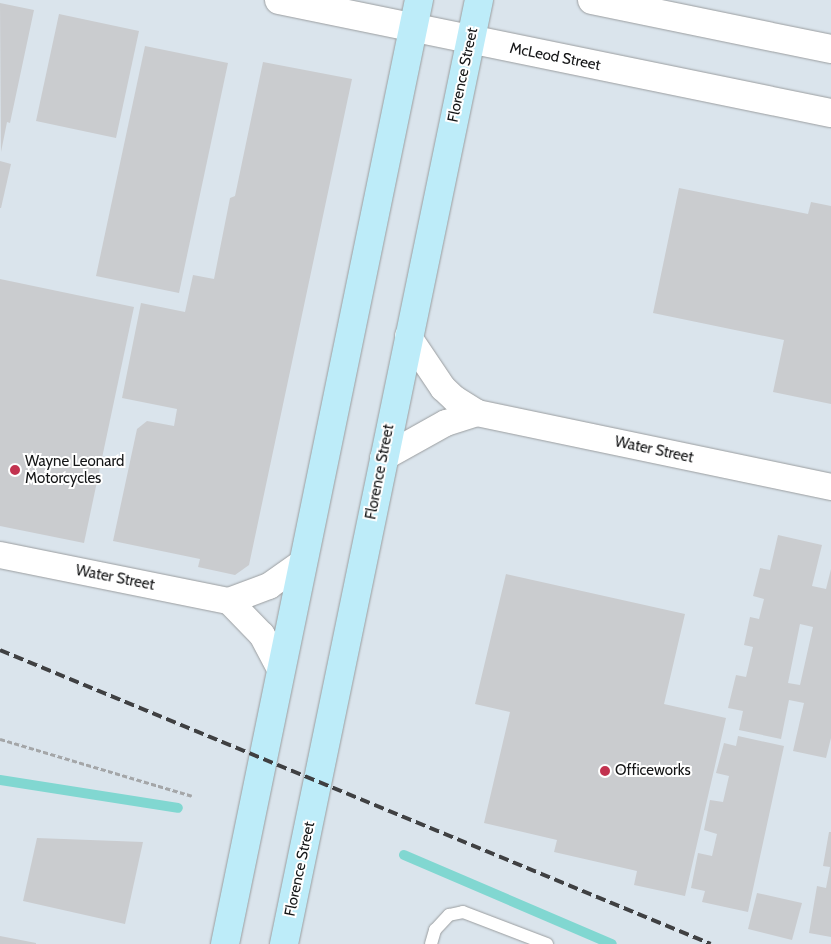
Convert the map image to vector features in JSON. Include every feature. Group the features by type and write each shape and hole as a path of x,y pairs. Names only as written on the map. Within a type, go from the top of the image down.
{"main road":[{"path":"225,944 419,0"},
{"name":"Florence Street","path":"284,944 408,336 479,0"}],"street":[{"name":"McLeod Street","path":"279,0 831,113"},
{"path":"592,0 831,49"},
{"name":"Water Street","path":"408,336 444,388 455,399 476,413 831,487"},
{"path":"383,458 446,423 476,413"},
{"name":"Water Street","path":"0,555 229,601"},
{"path":"281,670 262,635 229,601 270,586 303,562"}],"lane":[{"path":"431,944 435,930 449,915 463,912 547,944"}],"path":[{"path":"0,739 192,796"}],"shaded area":[{"path":"0,0 831,0 831,944 0,944"}],"building":[{"path":"0,3 34,10 10,123 7,122 1,152"},
{"path":"59,14 139,31 116,138 36,121"},
{"path":"145,46 228,63 179,293 96,276"},
{"path":"263,62 352,79 249,565 235,575 198,567 200,559 113,541 137,429 147,421 174,426 177,409 122,398 141,303 185,312 193,275 214,279 230,198 235,196"},
{"path":"0,161 11,164 1,208 0,208"},
{"path":"679,188 808,214 811,202 831,206 831,404 773,392 784,340 653,313"},
{"path":"0,279 134,307 84,543 0,526"},
{"path":"778,535 822,545 812,586 826,589 831,569 831,738 826,758 793,751 804,703 789,700 781,739 739,730 743,711 728,708 736,675 746,677 753,647 744,645 750,617 759,619 764,599 753,596 760,568 770,570","holes":["800,624 813,627 800,685 788,683"]},
{"name":"Officeworks","path":"506,574 685,614 664,704 726,718 685,896 634,885 637,871 554,852 557,840 484,823 510,712 475,704"},
{"path":"738,736 784,746 748,912 702,902 705,891 691,888 698,853 712,856 717,834 704,830 710,800 723,802 729,776 716,773 724,743 736,746"},
{"path":"829,832 831,832 831,937 809,933 817,886 826,888 830,867 823,866"},
{"path":"37,838 143,842 125,924 23,901"},
{"path":"757,893 802,903 792,940 748,929"},
{"path":"0,936 36,943 36,944 0,944"}],"waterway":[{"path":"0,780 178,808"},
{"path":"404,855 612,944"}],"railway":[{"path":"0,650 711,944"}],"place":[{"name":"Wayne Leonard Motorcycles","path":"15,470"},
{"name":"Officeworks","path":"605,771"}]}
